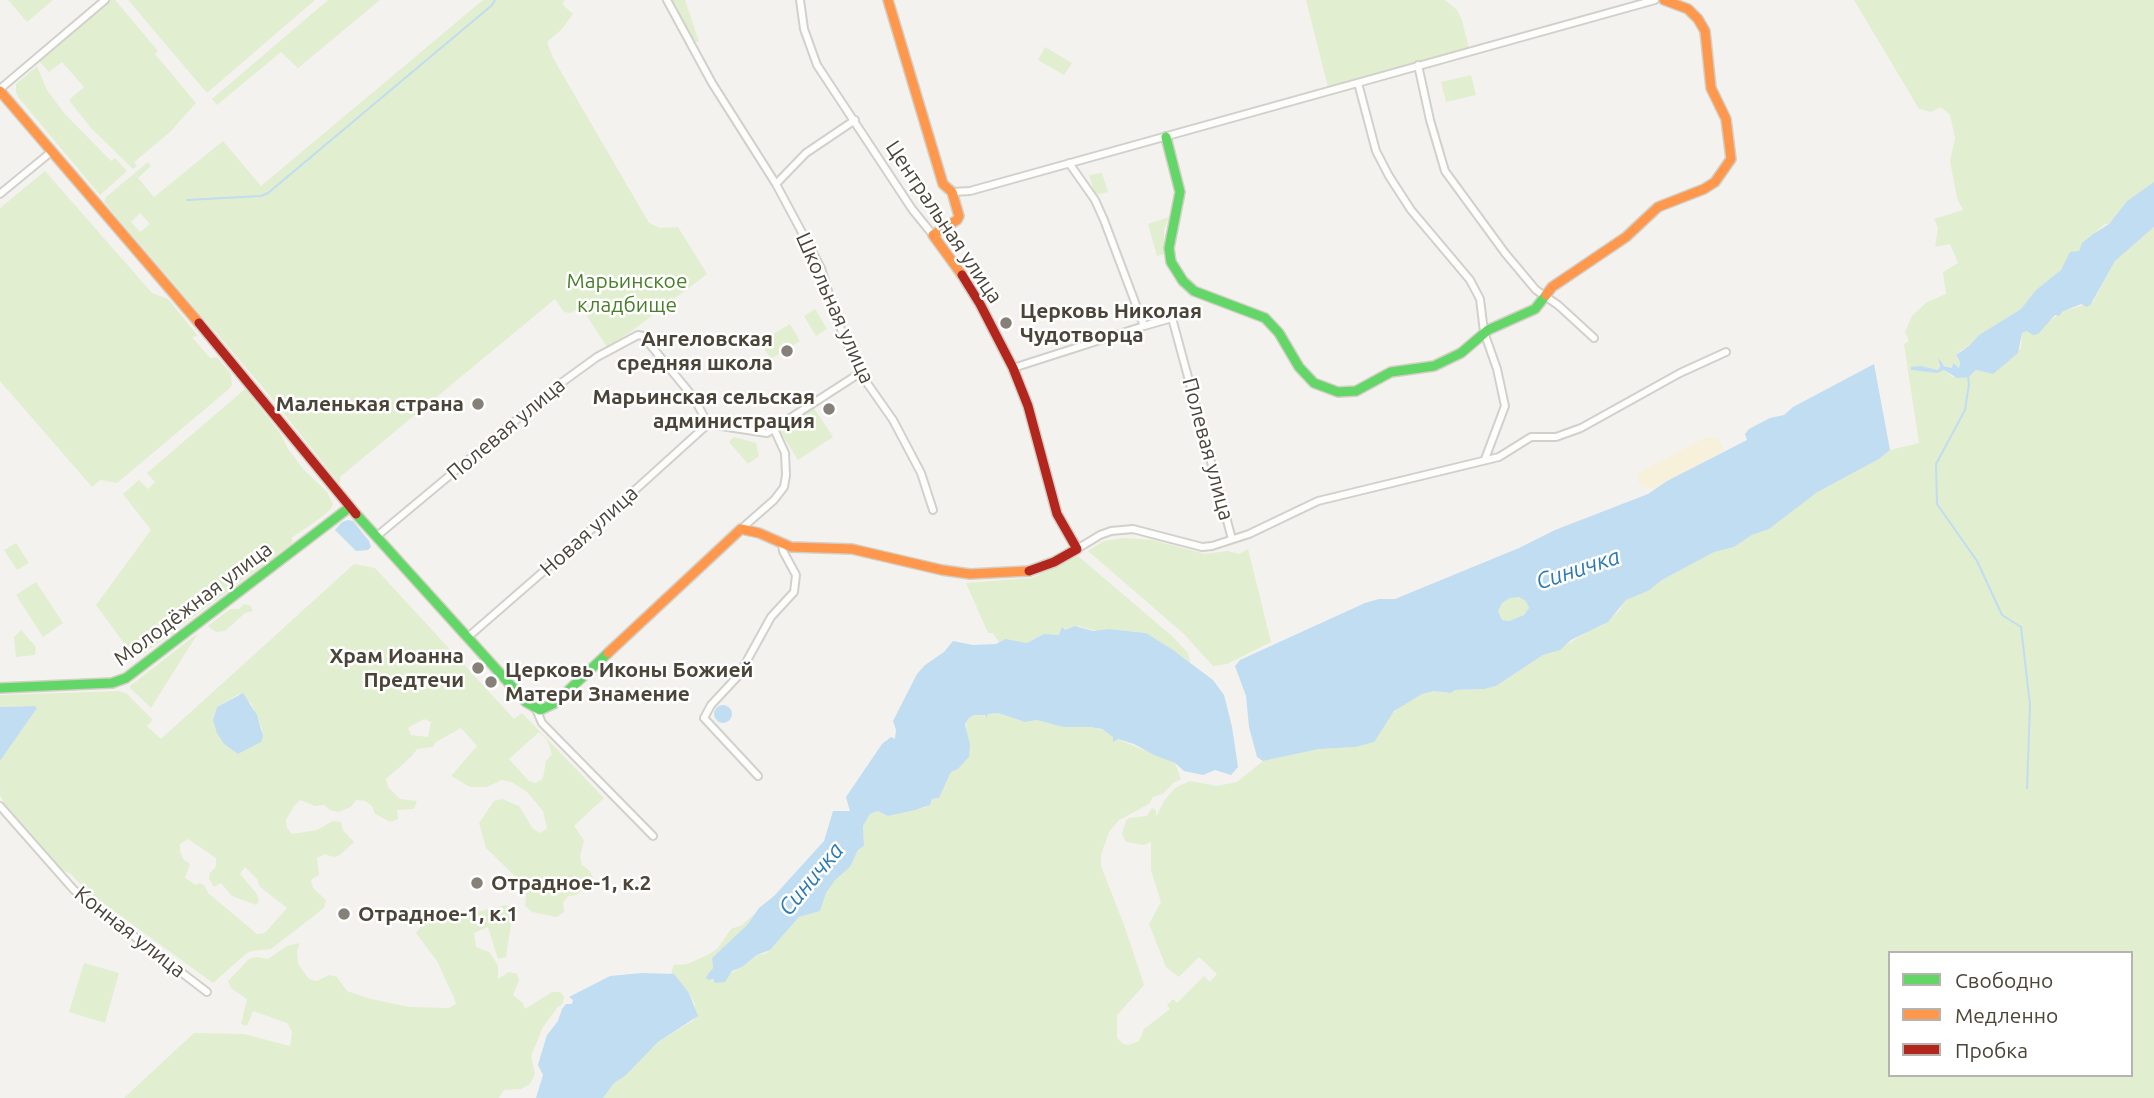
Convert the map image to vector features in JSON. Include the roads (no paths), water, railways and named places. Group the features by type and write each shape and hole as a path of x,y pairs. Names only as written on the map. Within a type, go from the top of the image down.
{"street":[{"name":"Школьная улица","path":"667,0 712,83 776,184 821,268 837,320 860,373 893,420 916,464 933,510"},
{"name":"Центральная улица","path":"800,0 804,29 812,54 912,209 954,262 980,304 1013,368 1028,405 1057,514 1077,549"},
{"path":"888,0 943,184 952,192 957,205 957,220 933,235"},
{"path":"952,192 970,191 1655,0"},
{"path":"1166,137 1180,192 1169,248 1171,262 1183,281 1194,291 1265,318 1279,333 1299,367 1314,383 1338,391 1356,391 1391,372 1434,366 1461,353 1484,332 1525,315 1552,288 1626,237 1658,207 1710,186 1728,167 1731,155 1727,124 1711,88 1705,31 1688,9 1664,0"},
{"path":"100,2 0,90 248,380 350,508 526,702 536,709 543,710 555,703 774,500 784,487 786,475 785,453 774,429"},
{"path":"1418,65 1445,171 1505,253 1536,290 1594,338"},
{"path":"1358,83 1380,159 1411,210 1470,280 1482,306 1484,332 1497,369 1505,406 1485,459"},
{"path":"776,184 806,153 855,120"},
{"path":"0,194 51,152"},
{"path":"1013,368 1144,326 1095,200 1069,163"},
{"name":"Полевая улица","path":"1144,326 1172,318 1232,539"},
{"name":"Полевая улица","path":"377,536 582,367 634,337 643,336 694,398 708,424"},
{"path":"741,529 760,533 782,545 852,549 942,570 989,575 1025,572 1054,562 1100,535 1122,529 1154,533 1202,547 1250,534 1318,501 1499,457 1531,437 1556,437 1581,428 1680,373 1726,352"},
{"path":"708,424 767,433 860,373"},
{"name":"Новая улица","path":"468,637 708,424"},
{"name":"Молодёжная улица","path":"0,688 112,683 126,678 350,508"},
{"path":"758,776 704,718 739,675 771,617 794,592 796,575 782,545"},
{"path":"536,709 542,723 653,836"},
{"name":"Конная улица","path":"0,806 74,890 208,992"}],"water":[{"path":"2154,182 2154,227 2115,261 2091,304 2087,307 2081,304 2059,316 2055,315 2038,334 2033,335 2027,331 2022,333 2018,353 1993,374 1976,370 1969,377 1957,378 1944,370 1937,373 1911,370 1911,367 1921,366 1938,370 1938,358 1944,366 1952,368 1953,363 1959,368 1960,362 1956,355 1979,335 2021,309 2036,290 2061,270 2070,252 2079,251 2082,243 2109,224 2127,201"},
{"name":"Синичка","path":"1874,364 1890,450 1879,459 1816,493 1769,529 1752,535 1734,547 1714,552 1662,580 1648,591 1626,600 1608,622 1571,640 1560,650 1543,655 1496,686 1455,690 1451,693 1434,691 1422,694 1394,711 1374,742 1355,747 1319,749 1263,761 1257,757 1249,727 1246,696 1235,666 1240,660 1365,603 1379,599 1395,599 1519,548 1555,530 1648,494 1667,481 1747,440 1745,434 1749,429 1770,418 1784,415 1793,407","holes":["1519,597 1526,601 1529,608 1524,615 1509,621 1502,620 1498,611 1502,603"]},
{"path":"348,520 353,521 369,541 371,547 368,550 356,551 335,530"},
{"name":"Синичка","path":"1075,626 1093,631 1109,629 1146,633 1213,680 1224,695 1232,727 1238,767 1231,775 1215,770 1203,775 1184,771 1175,763 1134,744 1118,739 1113,742 1113,737 1102,729 1063,727 1037,720 1025,722 998,713 988,714 986,718 985,715 974,715 965,724 970,745 969,757 958,769 951,772 939,798 932,799 930,805 915,810 888,816 878,811 870,814 863,826 864,846 858,850 850,867 835,880 826,893 820,911 799,917 770,950 732,971 725,982 715,983 713,979 708,980 706,977 713,968 712,958 747,925 759,908 774,896 824,841 833,811 850,811 846,797 882,744 891,737 895,739 893,721 917,674 925,665 944,652 953,641 973,645 996,644 1005,639 1027,643 1044,634 1059,635 1062,627 1065,630"},
{"path":"243,693 257,715 263,736 261,742 238,754 224,744 213,720 217,707"},
{"path":"719,705 727,705 732,714 730,721 719,723 714,718 714,710"},
{"path":"0,707 37,708 0,761"},
{"path":"674,974 689,993 698,1016 658,1042 625,1076 614,1083 603,1098 536,1098 543,1075 538,1065 547,1035 566,1004 572,1004 573,1000 569,997 610,976"}],"waterway":[{"path":"187,200 261,196 268,193 495,0"},
{"path":"1968,377 1965,410 1936,464 1937,504 1977,561 2002,615 2021,627 2030,705 2027,788"}],"place":[{"name":"Церковь Николая Чудотворца","path":"1006,323"},
{"name":"Ангеловская средняя школа","path":"787,351"},
{"name":"Маленькая страна","path":"478,404"},
{"name":"Марьинская сельская администрация","path":"829,409"},
{"name":"Храм Иоанна Предтечи","path":"478,668"},
{"name":"Церковь Иконы Божией Матери Знамение","path":"491,682"},
{"name":"Отрадное-1, к.2","path":"477,883"},
{"name":"Отрадное-1, к.1","path":"344,914"}],"park label":[{"name":"Марьинское кладбище","path":"627,293"}]}
